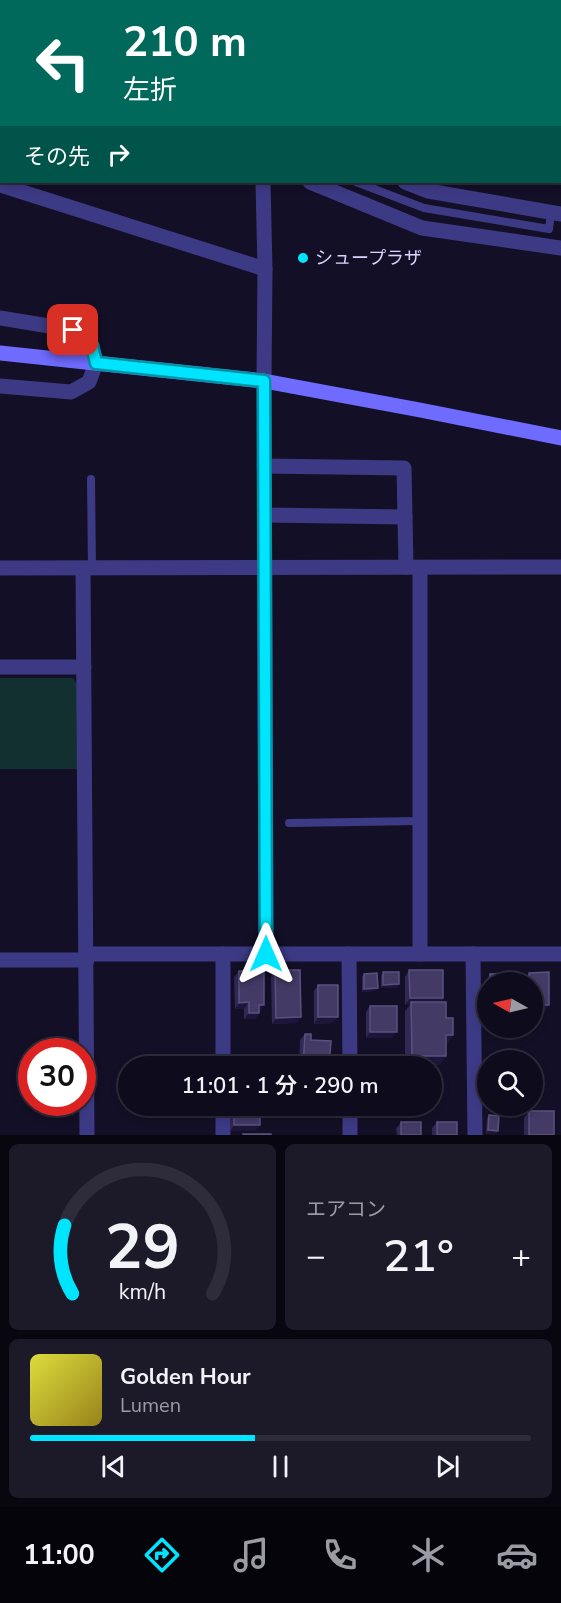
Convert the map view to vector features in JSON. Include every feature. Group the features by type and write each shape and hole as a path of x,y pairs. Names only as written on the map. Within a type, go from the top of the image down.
{"street":[{"path":"263,183 266,954"},
{"path":"312,183 422,228 561,248"},
{"path":"408,183 428,191 556,214"},
{"path":"0,185 265,269"},
{"path":"0,318 73,330 92,346 96,363 89,382 71,392 0,386"},
{"path":"0,353 264,381 561,438"},
{"path":"264,466 404,468 405,517 413,568 420,821 420,954"},
{"path":"265,515 405,517"},
{"path":"0,568 561,567"},
{"path":"87,569 84,667 87,1135"},
{"path":"0,667 84,667"},
{"path":"223,954 223,1056"},
{"path":"0,960 223,954 561,954"},
{"path":"349,954 350,1056"},
{"path":"473,954 475,1135"},
{"path":"223,1116 223,1135"},
{"path":"350,1116 350,1135"}],"lane":[{"path":"359,183 424,208 549,229 556,214"},
{"path":"87,569 91,479"},
{"path":"290,823 420,821"}],"green space":[{"path":"0,678 73,678 77,684 77,769 0,769"}],"building":[{"path":"264,970 264,1005 259,1005 259,1013 249,1013 249,1002 239,1003 239,971"},
{"path":"275,970 300,970 301,1017 276,1018"},
{"path":"409,970 443,970 443,998 410,998"},
{"path":"383,972 399,972 399,984 383,985"},
{"path":"543,972 549,972 549,1005 543,1005"},
{"path":"377,973 378,988 364,989 364,974"},
{"path":"318,985 338,985 338,1017 318,1017"},
{"path":"411,1002 446,1002 446,1018 453,1018 453,1035 446,1035 446,1056 412,1056"},
{"path":"370,1006 397,1006 397,1032 370,1032"},
{"path":"305,1034 311,1034 311,1040 331,1041 330,1056 304,1056"},
{"path":"543,1111 554,1111 554,1135 529,1135 529,1116 543,1116"},
{"path":"234,1116 260,1116 260,1125 234,1125"},
{"path":"489,1116 499,1116 498,1131 488,1130"},
{"path":"401,1122 421,1122 421,1135 401,1135"},
{"path":"437,1122 457,1122 457,1135 437,1135"},
{"path":"271,1134 271,1135 243,1135"}],"place":[{"name":"シュープラザ","path":"303,258"}],"route":[{"path":"73,330 92,346 96,363 264,381 266,954"}]}
